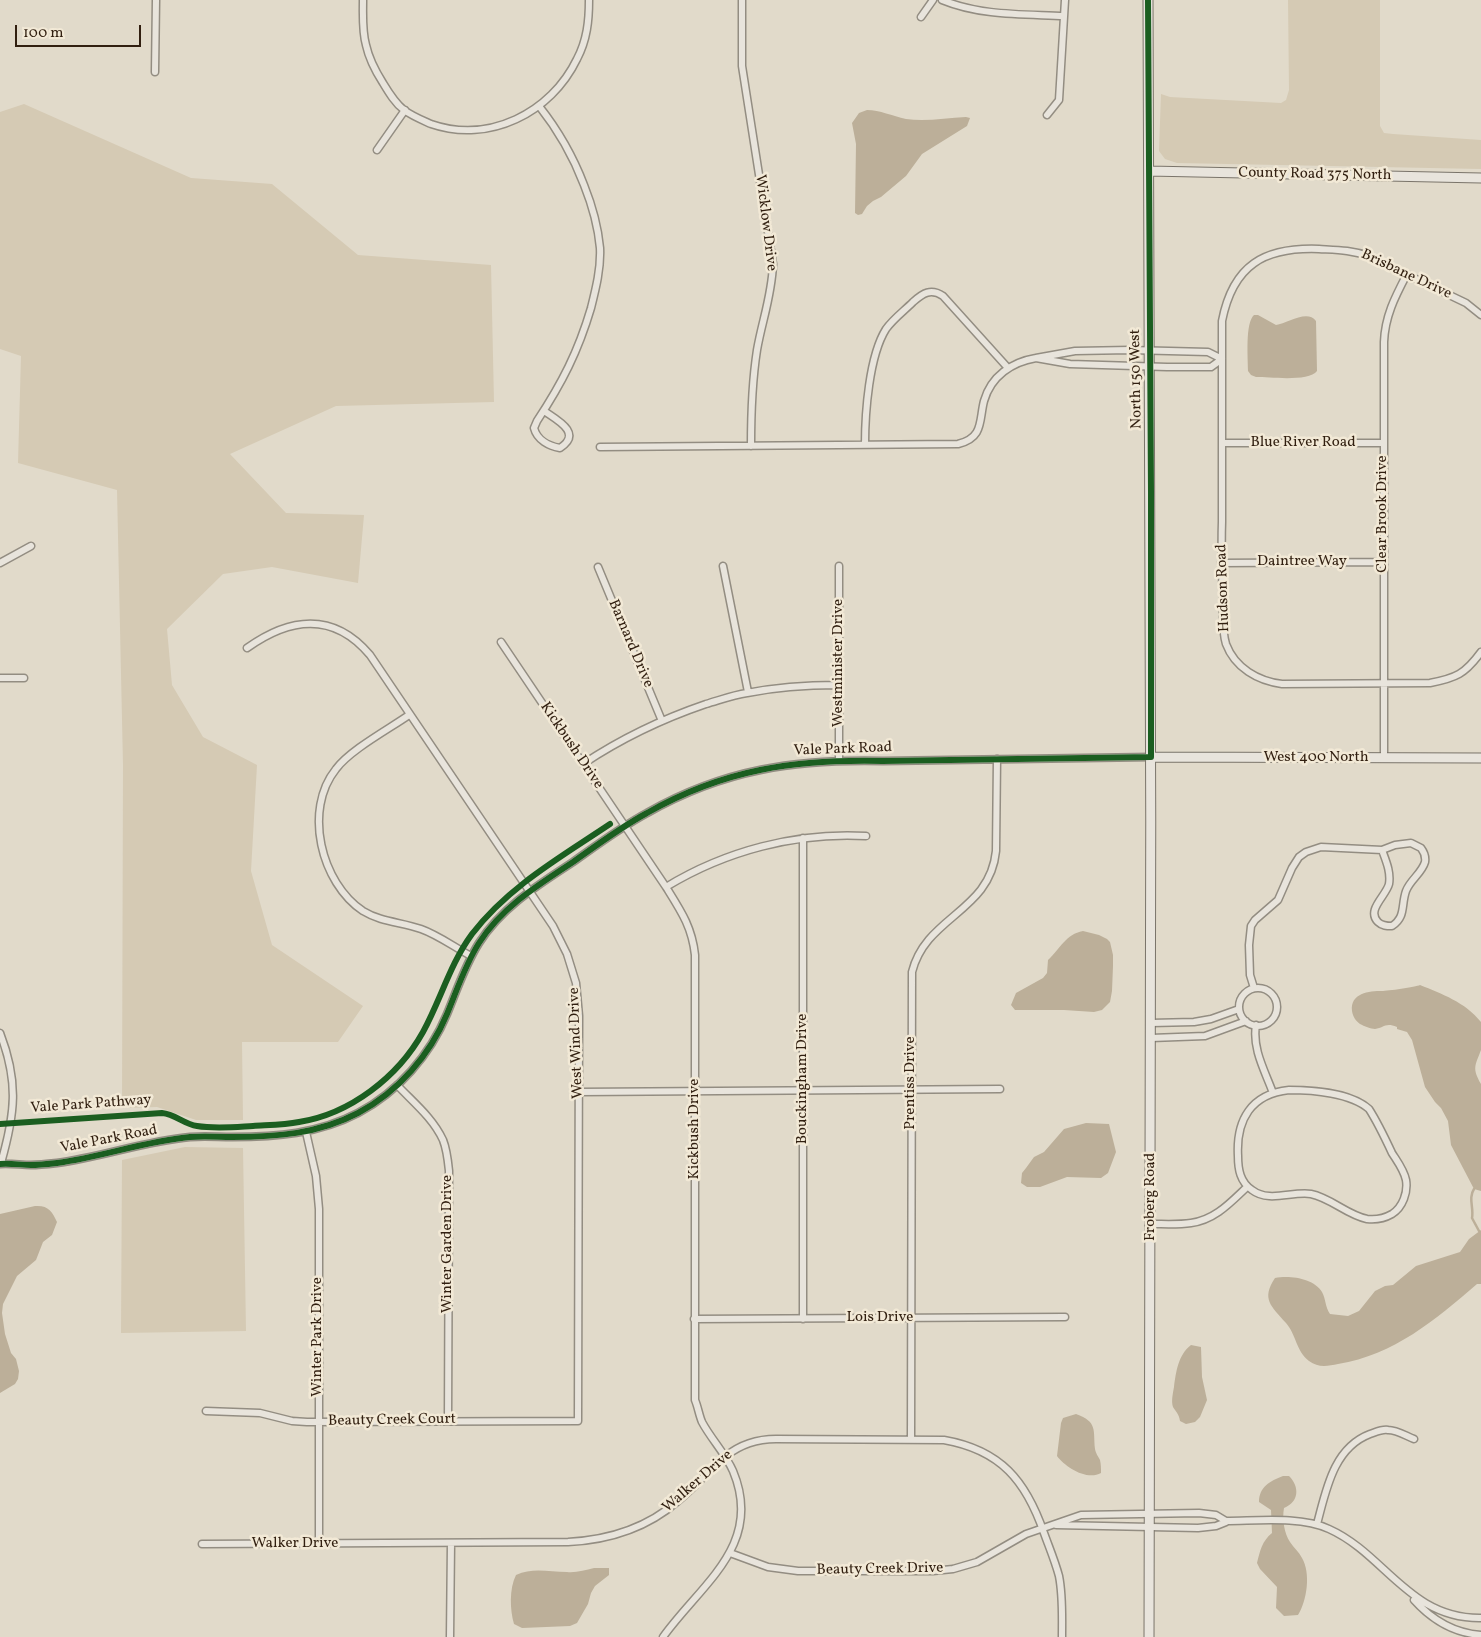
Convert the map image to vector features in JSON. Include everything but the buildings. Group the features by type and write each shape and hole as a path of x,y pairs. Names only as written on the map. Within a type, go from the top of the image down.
{"main road":[{"name":"North 150 West","path":"1148,0 1151,757"},
{"name":"County Road 375 North","path":"1149,171 1481,178"},
{"name":"West 400 North","path":"1151,757 1481,758"},
{"name":"Froberg Road","path":"1149,1637 1151,757"}],"street":[{"path":"155,72 156,0"},
{"path":"363,0 366,45 377,74 394,100 415,116 441,127 468,131 496,127 510,122 539,106 565,79 577,60 584,43 589,22 589,0"},
{"name":"Wicklow Drive","path":"742,0 742,66 773,264 772,283 757,349 751,395 752,446"},
{"path":"921,17 933,0"},
{"path":"942,0 984,12 1064,16"},
{"path":"1047,115 1060,100 1065,0"},
{"path":"539,106 555,127 575,162 596,220 600,249 597,282 583,336 566,374 544,411 534,428 539,438 552,446 560,448 566,444 570,437 569,430 561,422 544,411"},
{"path":"377,150 405,110"},
{"name":"Brisbane Drive","path":"1222,359 1222,321 1228,296 1238,278 1263,257 1290,249 1344,250 1368,256 1466,303 1481,315"},
{"name":"Clear Brook Drive","path":"1384,758 1384,328 1391,306 1407,274"},
{"path":"866,445 868,397 880,341 893,320 922,295 930,292 939,293 943,296 1008,368"},
{"path":"600,447 952,444 970,439 980,426 988,390 996,378 1008,368 1020,362 1036,358 1075,351 1208,352 1222,359 1211,367 1070,364 1036,358"},
{"name":"Hudson Road","path":"1222,359 1221,563 1224,629 1226,644 1233,657 1243,668 1267,682 1282,684 1383,684 1430,683 1450,679 1462,673 1474,662 1481,652"},
{"name":"Blue River Road","path":"1223,443 1384,443"},
{"path":"0,562 31,546"},
{"name":"Daintree Way","path":"1221,563 1383,562"},
{"path":"723,566 748,692"},
{"name":"Westminister Drive","path":"839,566 839,760"},
{"name":"Barnard Drive","path":"598,567 662,721"},
{"name":"West Wind Drive","path":"247,648 267,635 297,625 324,626 342,632 354,639 370,656 528,892 553,926 567,954 576,983 579,1016 578,1420"},
{"name":"Kickbush Drive","path":"501,642 686,918 693,938 695,955 695,1400 702,1422 726,1456 737,1481 741,1507 738,1532 722,1567 663,1637"},
{"path":"0,678 24,678"},
{"path":"583,764 612,745 662,721 704,705 748,692 838,685"},
{"path":"409,715 354,752 335,769 328,782 321,803 320,818 323,849 329,867 339,886 357,906 381,920 423,930 470,956"},
{"name":"Vale Park Road","path":"0,1163 30,1165 54,1163 191,1137 267,1136 306,1132 334,1124 358,1113 397,1085 418,1062 439,1032 470,956 494,923 512,905 528,892 648,812 678,797 728,778 781,765 839,760 1151,757"},
{"name":"Prentiss Drive","path":"911,1439 913,967 921,949 929,938 975,898 990,877 996,851 997,759"},
{"path":"666,888 686,876 738,853 771,844 803,838 866,836"},
{"name":"Bouckingham Drive","path":"803,838 803,1319"},
{"path":"1254,988 1250,975 1249,945 1251,926 1255,920 1278,900 1292,868 1299,857 1306,852 1321,848 1382,850 1395,844 1411,843 1421,848 1426,858 1422,868 1407,888 1402,916 1398,922 1392,926 1380,924 1374,914 1375,908 1388,886 1390,878 1382,850"},
{"path":"1254,988 1269,991 1277,1005 1271,1021 1264,1024 1256,1025 1246,1021 1239,1009 1241,998 1254,988"},
{"path":"1151,1023 1210,1020 1239,1009"},
{"path":"1151,1038 1205,1036 1246,1021"},
{"path":"1256,1025 1255,1039 1258,1052 1273,1093"},
{"path":"0,1033 8,1054 13,1084 12,1123 0,1163"},
{"name":"Winter Garden Drive","path":"397,1085 437,1129 444,1141 447,1154 449,1171 448,1420"},
{"path":"579,1092 1000,1089"},
{"path":"1289,1090 1344,1096 1364,1105 1372,1114 1402,1171 1406,1186 1405,1196 1395,1212 1387,1217 1367,1219 1312,1194 1266,1196 1254,1192 1248,1187 1241,1178 1238,1167 1237,1151 1241,1125 1253,1105 1273,1093 1289,1090"},
{"name":"Winter Park Drive","path":"306,1132 316,1176 319,1209 319,1544"},
{"path":"1151,1224 1191,1224 1206,1219 1223,1209 1248,1187"},
{"name":"Lois Drive","path":"694,1319 1065,1317"},
{"name":"Beauty Creek Court","path":"206,1411 252,1412 292,1421 318,1422 578,1420"},
{"path":"1316,1524 1328,1480 1336,1463 1349,1448 1364,1436 1381,1430 1390,1430 1414,1439"},
{"name":"Walker Drive","path":"202,1544 580,1542 601,1539 644,1524 666,1511 726,1456 746,1444 768,1439 934,1439 955,1442 978,1450 997,1461 1022,1486 1033,1505 1060,1582 1062,1637"},
{"name":"Beauty Creek Drive","path":"730,1553 768,1567 798,1571 933,1571 953,1569 977,1562 1022,1537 1081,1515 1198,1513 1216,1516 1226,1521"},
{"path":"1226,1521 1303,1522 1327,1528 1348,1540 1439,1622 1464,1633 1481,1635"},
{"name":"Beauty Creek Drive","path":"1052,1525 1198,1528 1216,1526 1226,1521"},
{"path":"450,1637 451,1543"},
{"path":"1408,1593 1446,1613 1481,1618"}],"shaded area":[{"path":"1288,0 1380,0 1380,126 1384,133 1481,140 1481,169 1177,163 1165,159 1159,151 1161,94 1170,97 1281,103 1286,100 1289,90"},
{"path":"24,104 191,178 272,184 358,255 491,265 494,402 336,406 230,454 286,513 364,515 358,583 272,567 223,574 167,629 172,685 203,737 257,765 251,871 272,945 363,1006 338,1042 242,1042 243,1120 196,1120 157,1107 122,1108 123,765 117,490 18,463 21,356 0,349 0,112"},
{"path":"867,110 913,120 970,118 967,126 922,154 906,176 867,206 862,214 858,215 855,213 856,144 852,123 859,113"},
{"path":"1254,315 1258,315 1276,325 1308,316 1316,321 1317,371 1306,377 1298,378 1256,377 1251,375 1248,371 1248,341 1249,325"},
{"path":"1083,931 1099,935 1110,942 1113,966 1110,1002 1102,1010 1094,1012 1015,1010 1011,1005 1016,993 1043,978 1047,973 1048,960 1072,935"},
{"path":"1420,985 1445,995 1460,1004 1481,1022 1481,1050 1475,1070 1481,1084 1481,1191 1474,1189 1451,1145 1448,1121 1425,1087 1412,1040 1407,1032 1390,1025 1375,1029 1368,1027 1360,1024 1352,1013 1354,1000 1361,994"},
{"path":"1086,1123 1109,1124 1116,1152 1108,1173 1101,1178 1067,1177 1040,1187 1027,1187 1021,1183 1022,1173 1034,1157 1044,1152 1064,1129"},
{"path":"185,1147 243,1148 246,1331 121,1333 122,1160"},
{"path":"35,1206 49,1210 57,1222 52,1235 43,1242 36,1260 17,1276 3,1304 2,1313 5,1334 19,1371 15,1384 0,1393 0,1214"},
{"path":"1481,1230 1481,1284 1477,1284 1413,1334 1377,1353 1358,1359 1327,1366 1319,1366 1309,1361 1301,1352 1289,1327 1272,1307 1268,1297 1275,1278 1301,1279 1318,1287 1322,1292 1330,1314 1348,1316 1359,1311 1375,1291 1385,1286 1393,1285 1416,1266 1460,1252 1469,1239"},
{"path":"1191,1345 1201,1347 1202,1377 1207,1400 1200,1417 1195,1422 1186,1424 1180,1421 1173,1407 1172,1400 1178,1364 1183,1354"},
{"path":"1076,1414 1088,1420 1093,1427 1095,1449 1100,1460 1101,1473 1089,1475 1077,1472 1057,1456 1063,1418"},
{"path":"1283,1476 1289,1476 1293,1480 1296,1489 1293,1502 1284,1508 1283,1521 1285,1530 1290,1542 1305,1564 1307,1579 1306,1595 1298,1615 1284,1616 1276,1608 1277,1587 1260,1569 1257,1563 1260,1550 1272,1533 1271,1510 1259,1502 1259,1497 1266,1485"},
{"path":"594,1568 609,1568 609,1575 595,1586 588,1604 577,1623 570,1626 522,1628 514,1624 511,1600 512,1587 516,1575 529,1571 574,1572"}],"waterway":[{"path":"1474,1189 1471,1196 1472,1218 1479,1231"}],"cycle path":[{"path":"0,1164 34,1165 57,1163 190,1137 248,1137 297,1133 328,1126 358,1113 373,1104 399,1083 422,1058 440,1029 474,951 498,918 534,888 609,836 647,813 704,786 761,770 820,762 1151,757 1148,0"},
{"name":"Vale Park Pathway","path":"0,1124 162,1113 197,1126 232,1127 293,1123 318,1118 336,1111 371,1091 400,1064 413,1048 429,1020 464,945 502,901 536,873 610,824"}]}
